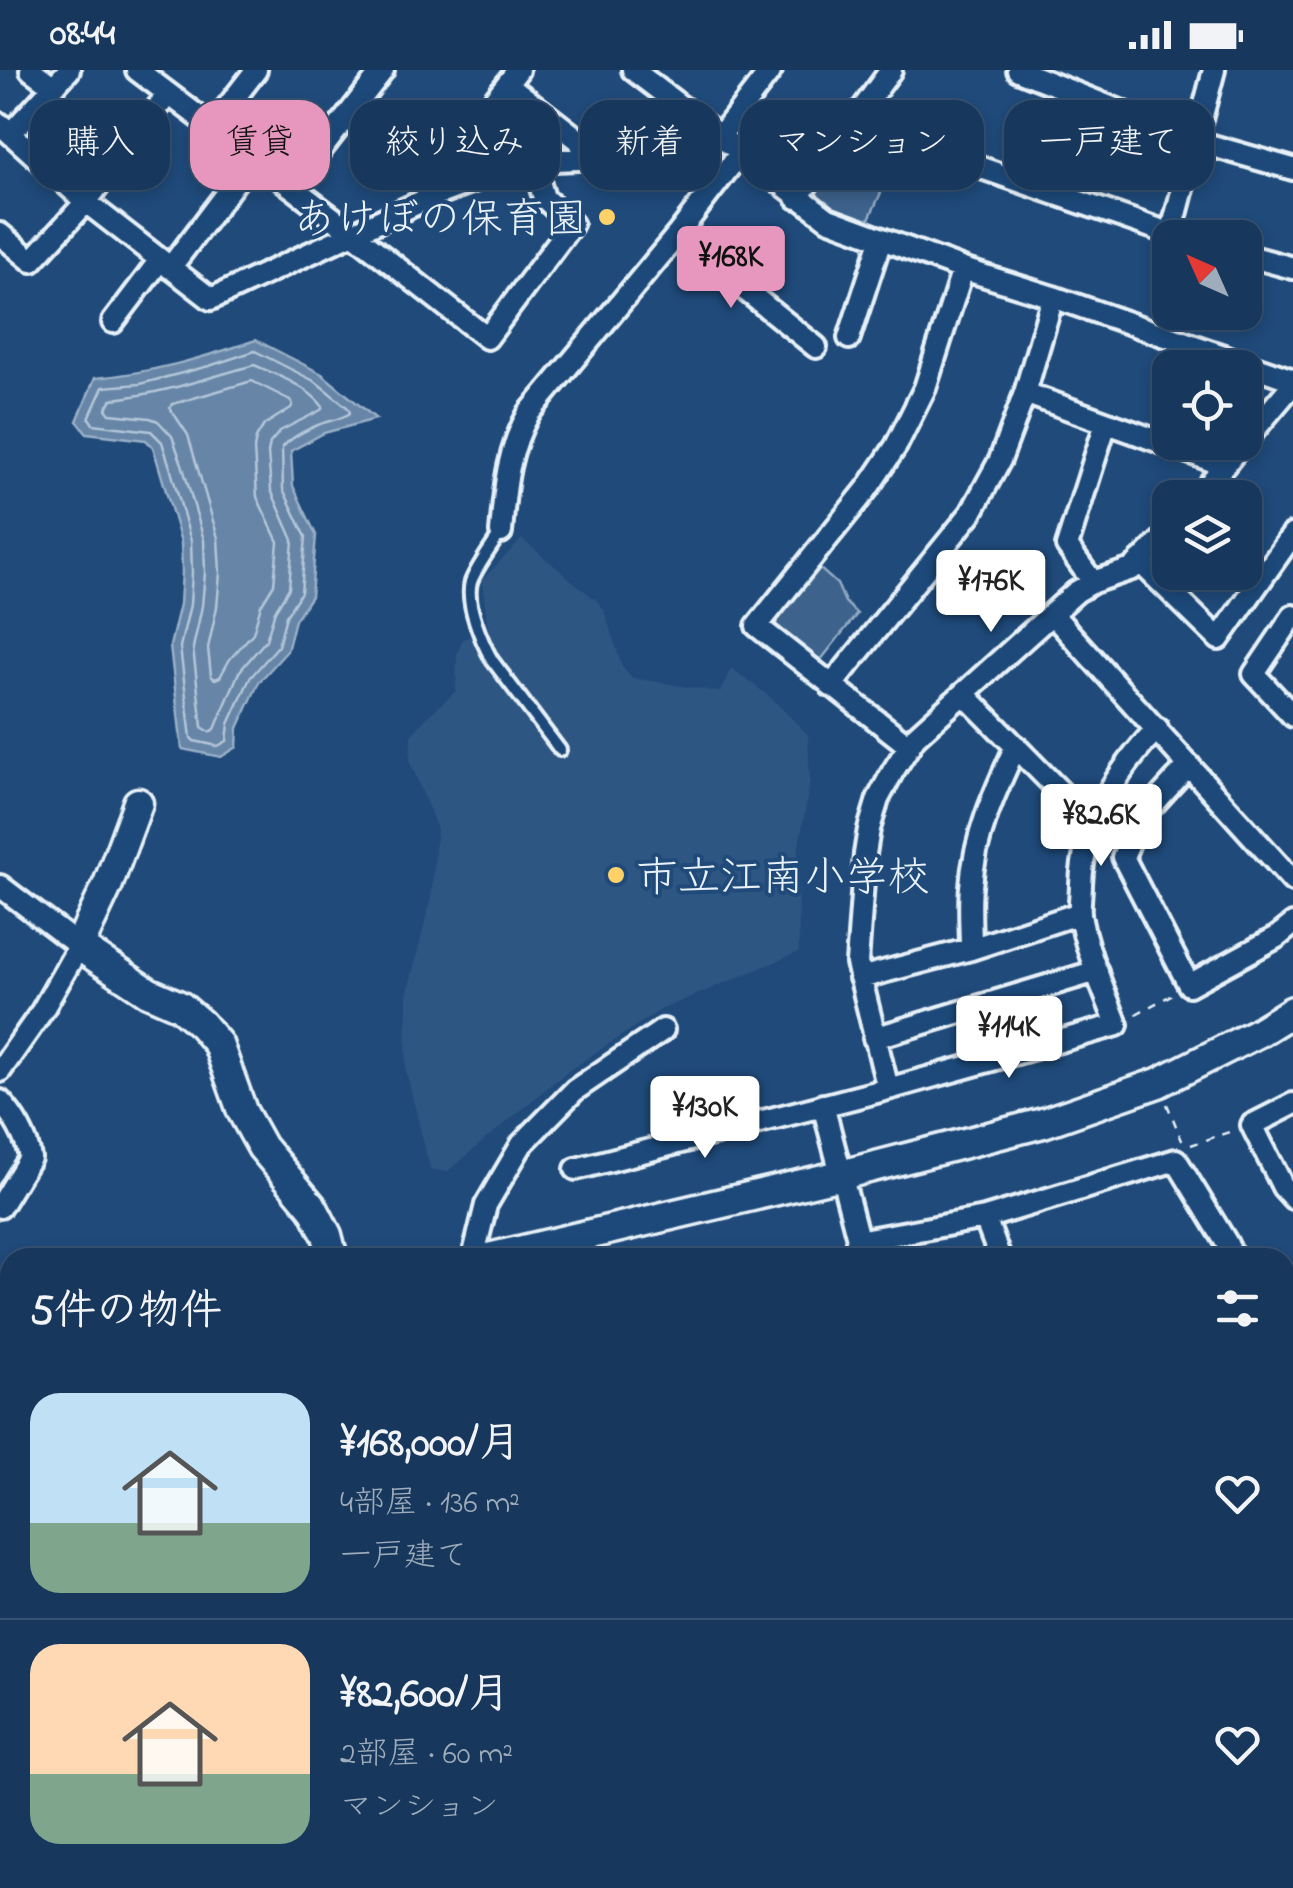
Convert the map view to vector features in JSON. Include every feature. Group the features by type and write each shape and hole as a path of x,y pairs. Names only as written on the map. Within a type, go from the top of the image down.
{"street":[{"path":"31,70 54,87"},
{"path":"69,70 6,129 86,202 211,299 448,190"},
{"path":"139,70 190,110"},
{"path":"233,100 256,70"},
{"path":"330,138 383,70"},
{"path":"740,151 720,136 771,70"},
{"path":"870,100 892,70"},
{"path":"1018,70 1093,100"},
{"path":"1206,100 1214,70"},
{"path":"641,72 676,100"},
{"path":"431,196 442,166 513,77 580,142"},
{"path":"0,234 32,261 86,202 168,94"},
{"path":"1214,146 1293,168"},
{"path":"501,532 511,453 529,413 740,153"},
{"path":"984,169 1152,227"},
{"path":"113,322 226,190"},
{"path":"296,190 487,338 572,224 544,198 542,190"},
{"path":"787,190 828,219 881,240 1293,382 1262,420"},
{"path":"797,198 803,190"},
{"path":"1180,220 1186,190"},
{"path":"677,235 816,347"},
{"path":"849,338 881,240"},
{"path":"1262,259 1293,268"},
{"path":"909,746 756,626 896,446 925,388 963,269"},
{"path":"831,686 971,514 1000,460 1025,393 1053,297"},
{"path":"1025,393 1224,465"},
{"path":"1093,582 1067,546 1106,422"},
{"path":"1212,480 1228,460"},
{"path":"1140,562 1219,639 1293,534"},
{"path":"888,1089 857,963 868,829 878,798 915,737 1076,592 1093,582 1132,570 1152,550"},
{"path":"1052,614 1293,881"},
{"path":"1293,616 1254,674 1293,716"},
{"path":"964,694 1092,824"},
{"path":"576,1169 1117,1025 1080,913 1082,868 1092,824 1111,788 1157,728"},
{"path":"972,950 970,888 977,845 1016,746"},
{"path":"1189,765 1138,821 1123,857 1189,985 1293,924"},
{"path":"0,1071 79,946 108,884 138,803"},
{"path":"0,886 79,946 148,992 180,1006 218,1044 242,1111 262,1146 313,1208 330,1248"},
{"path":"860,978 972,950 1080,913"},
{"path":"874,1038 1097,972"},
{"path":"531,1248 1043,1123 1143,1088 1259,1032 1293,1011"},
{"path":"475,1248 486,1205 522,1144 575,1090 663,1030"},
{"path":"0,1101 28,1145 30,1158 0,1207"},
{"path":"1293,1104 1252,1124 1283,1187 1293,1198"},
{"path":"822,1105 860,1248"},
{"path":"864,1248 985,1218 1176,1160 1229,1248"},
{"path":"985,1218 996,1248"}],"lane":[{"path":"501,532 472,580 470,595 477,623 492,660 560,750"}],"path":[{"path":"1117,1025 1189,985"},
{"path":"1184,1147 1252,1124"}],"shaded area":[{"path":"508,92 519,100 502,100"},
{"path":"560,130 565,134 564,146 560,146"},
{"path":"882,190 868,221 828,208 812,191"},
{"name":"市立江南小学校","path":"522,539 597,601 604,610 622,666 632,678 720,692 731,668 769,696 808,735 810,782 798,852 799,952 660,1010 564,1074 447,1172 430,1169 406,1071 407,995 431,898 437,829 410,762 411,735 456,691 457,654 463,639 488,630 482,580"},
{"path":"813,567 837,584 845,602 857,614 820,661 766,624"}],"water":[{"path":"256,340 322,374 376,419 324,433 291,451 293,486 316,535 311,596 295,620 287,651 259,682 238,728 237,747 221,757 182,749 170,646 180,604 181,542 153,447 146,440 87,433 77,421 95,378 177,364"}],"place":[{"name":"あけぼの保育園","path":"607,217"},
{"name":"市立江南小学校","path":"616,875"}]}
